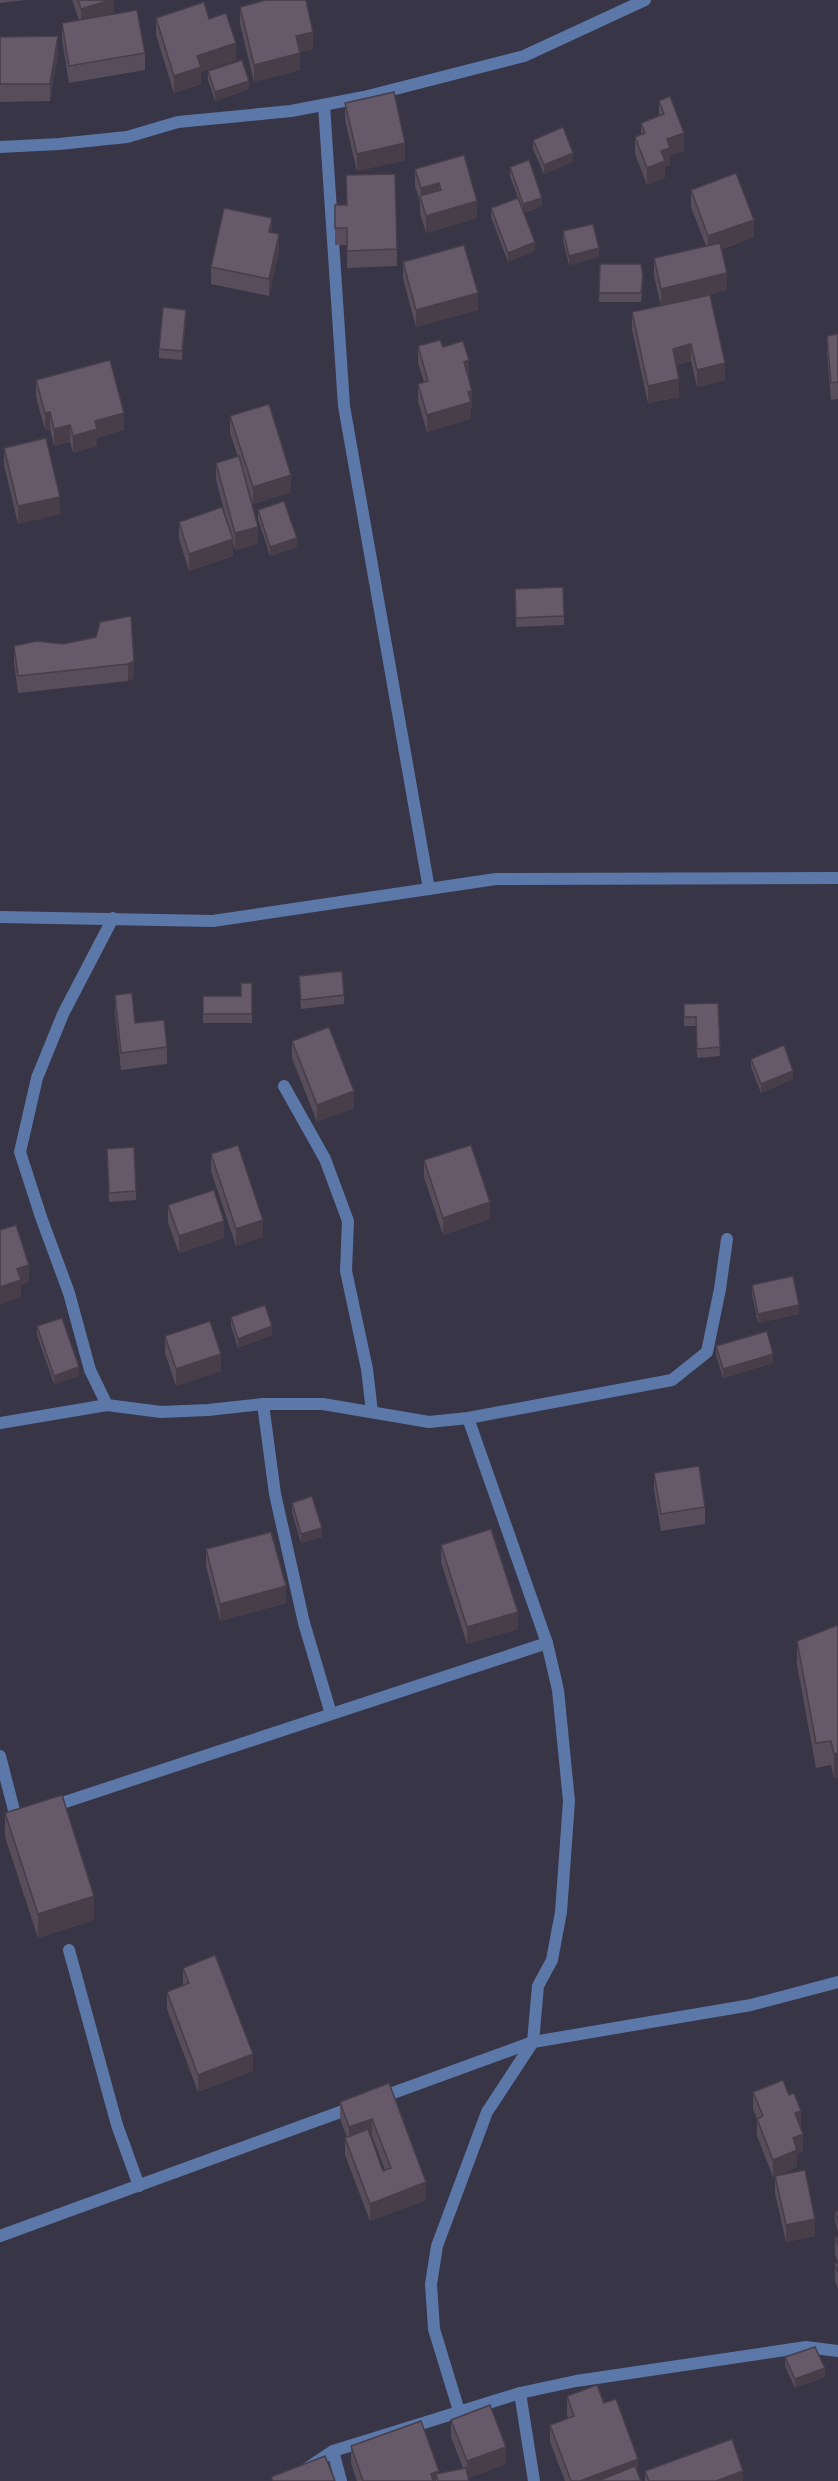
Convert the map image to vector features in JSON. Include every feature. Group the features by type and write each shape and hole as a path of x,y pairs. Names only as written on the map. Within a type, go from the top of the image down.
{"street":[{"path":"0,147 127,137 178,122 291,111 364,97 524,56 645,0"},
{"path":"324,105 344,406 429,889"},
{"path":"0,917 213,921 496,879 838,878"},
{"path":"107,1405 90,1370 69,1293 20,1152 37,1078 63,1014 113,918"},
{"path":"284,1086 325,1159 348,1221 346,1271 367,1369 372,1412"},
{"path":"0,1423 107,1405 161,1412 263,1404 323,1404 429,1422 468,1419 672,1380 707,1352 720,1289 727,1239"},
{"path":"263,1404 275,1494 304,1623 331,1714"},
{"path":"459,2411 434,2329 431,2284 437,2246 487,2112 533,2042 538,1986 552,1960 561,1912 569,1801 558,1690 547,1643 468,1419"},
{"path":"0,1823 547,1643"},
{"path":"0,1756 27,1814"},
{"path":"69,1950 111,2103 139,2186"},
{"path":"0,2236 533,2042 751,2005 838,1982"},
{"path":"288,2481 333,2451 520,2393 611,2375 806,2347 838,2352"},
{"path":"520,2393 534,2481"},
{"path":"333,2451 341,2481"}],"building":[{"path":"78,0 110,0 81,9"},
{"path":"266,0 306,0 313,32 296,36 300,53 254,65 240,7"},
{"path":"204,2 209,19 226,13 236,43 197,56 201,67 174,76 156,18"},
{"path":"137,10 145,53 69,66 62,23"},
{"path":"58,36 50,84 0,84 0,37"},
{"path":"242,60 249,81 215,92 208,71"},
{"path":"394,92 405,143 357,154 345,103"},
{"path":"670,96 684,133 667,139 670,148 661,151 665,161 647,168 635,137 645,133 641,123 664,114 659,101"},
{"path":"563,127 573,153 544,165 533,140"},
{"path":"464,155 477,201 426,216 420,196 441,190 439,183 421,188 415,169"},
{"path":"529,160 542,198 523,204 510,167"},
{"path":"736,173 754,220 708,236 691,190"},
{"path":"395,174 397,249 347,251 347,228 335,228 335,205 347,205 346,175"},
{"path":"518,198 535,242 508,253 491,208"},
{"path":"224,208 272,218 269,232 279,234 269,279 211,267"},
{"path":"593,224 599,248 569,256 563,231"},
{"path":"720,243 727,273 661,289 654,258"},
{"path":"464,245 478,293 416,310 403,262"},
{"path":"600,264 641,264 643,275 641,293 599,293"},
{"path":"710,295 725,363 697,370 691,344 673,349 679,379 648,386 632,312"},
{"path":"163,307 186,310 182,351 159,349"},
{"path":"838,334 838,382 831,383 827,336"},
{"path":"440,340 443,347 463,341 469,360 464,362 472,391 468,392 471,402 427,415 418,384 428,381 418,346"},
{"path":"110,360 124,413 95,421 97,429 73,436 70,425 54,429 50,412 45,413 36,380"},
{"path":"269,404 291,475 253,487 230,416"},
{"path":"46,438 60,497 18,506 4,448"},
{"path":"239,456 258,527 235,533 216,463"},
{"path":"284,501 297,538 270,547 258,510"},
{"path":"222,507 233,539 189,554 179,522"},
{"path":"563,587 564,616 516,618 515,589"},
{"path":"131,616 134,661 128,664 18,676 14,646 36,641 63,644 96,637 100,622"},
{"path":"342,971 344,995 301,1000 299,976"},
{"path":"241,983 252,983 252,1014 203,1014 203,996 241,996"},
{"path":"132,993 135,1023 164,1020 167,1047 121,1053 115,995"},
{"path":"718,1003 720,1047 697,1049 696,1017 684,1017 684,1004"},
{"path":"329,1027 354,1091 317,1105 292,1041"},
{"path":"784,1045 793,1071 761,1084 751,1059"},
{"path":"238,1145 263,1220 236,1229 211,1154"},
{"path":"471,1145 490,1202 443,1218 424,1160"},
{"path":"134,1147 136,1191 109,1193 107,1149"},
{"path":"214,1190 224,1221 179,1236 168,1205"},
{"path":"16,1225 29,1265 17,1269 21,1280 0,1287 0,1230"},
{"path":"793,1276 799,1305 758,1314 752,1285"},
{"path":"265,1305 272,1326 238,1339 231,1317"},
{"path":"62,1318 79,1367 54,1376 37,1326"},
{"path":"210,1321 221,1354 176,1369 165,1336"},
{"path":"767,1331 773,1354 723,1369 716,1346"},
{"path":"699,1466 705,1507 661,1514 654,1473"},
{"path":"312,1496 322,1528 301,1534 292,1503"},
{"path":"491,1529 518,1612 467,1627 441,1545"},
{"path":"271,1532 286,1586 220,1604 206,1549"},
{"path":"838,1625 838,1753 834,1754 831,1741 816,1743 797,1641"},
{"path":"62,1795 94,1896 38,1914 5,1813"},
{"path":"215,1955 253,2054 198,2075 167,1992 189,1983 183,1968"},
{"path":"783,2080 789,2095 794,2093 801,2111 795,2113 803,2134 793,2138 797,2150 773,2160 757,2119 763,2116 753,2092"},
{"path":"389,2083 426,2182 370,2204 345,2138 368,2129 383,2171 391,2168 372,2119 349,2127 340,2102"},
{"path":"805,2170 815,2219 786,2225 775,2176"},
{"path":"815,2347 825,2368 795,2379 785,2357"},
{"path":"597,2385 604,2403 616,2399 638,2459 580,2481 571,2481 550,2425 574,2416 567,2396"},
{"path":"490,2405 506,2447 467,2461 451,2420"},
{"path":"421,2421 439,2471 431,2474 433,2481 363,2481 351,2446"},
{"path":"732,2439 743,2471 716,2481 649,2481 645,2471"},
{"path":"325,2456 335,2481 273,2481 271,2477"},
{"path":"635,2466 641,2481 598,2481"},
{"path":"466,2468 469,2481 438,2481 436,2474"}]}
